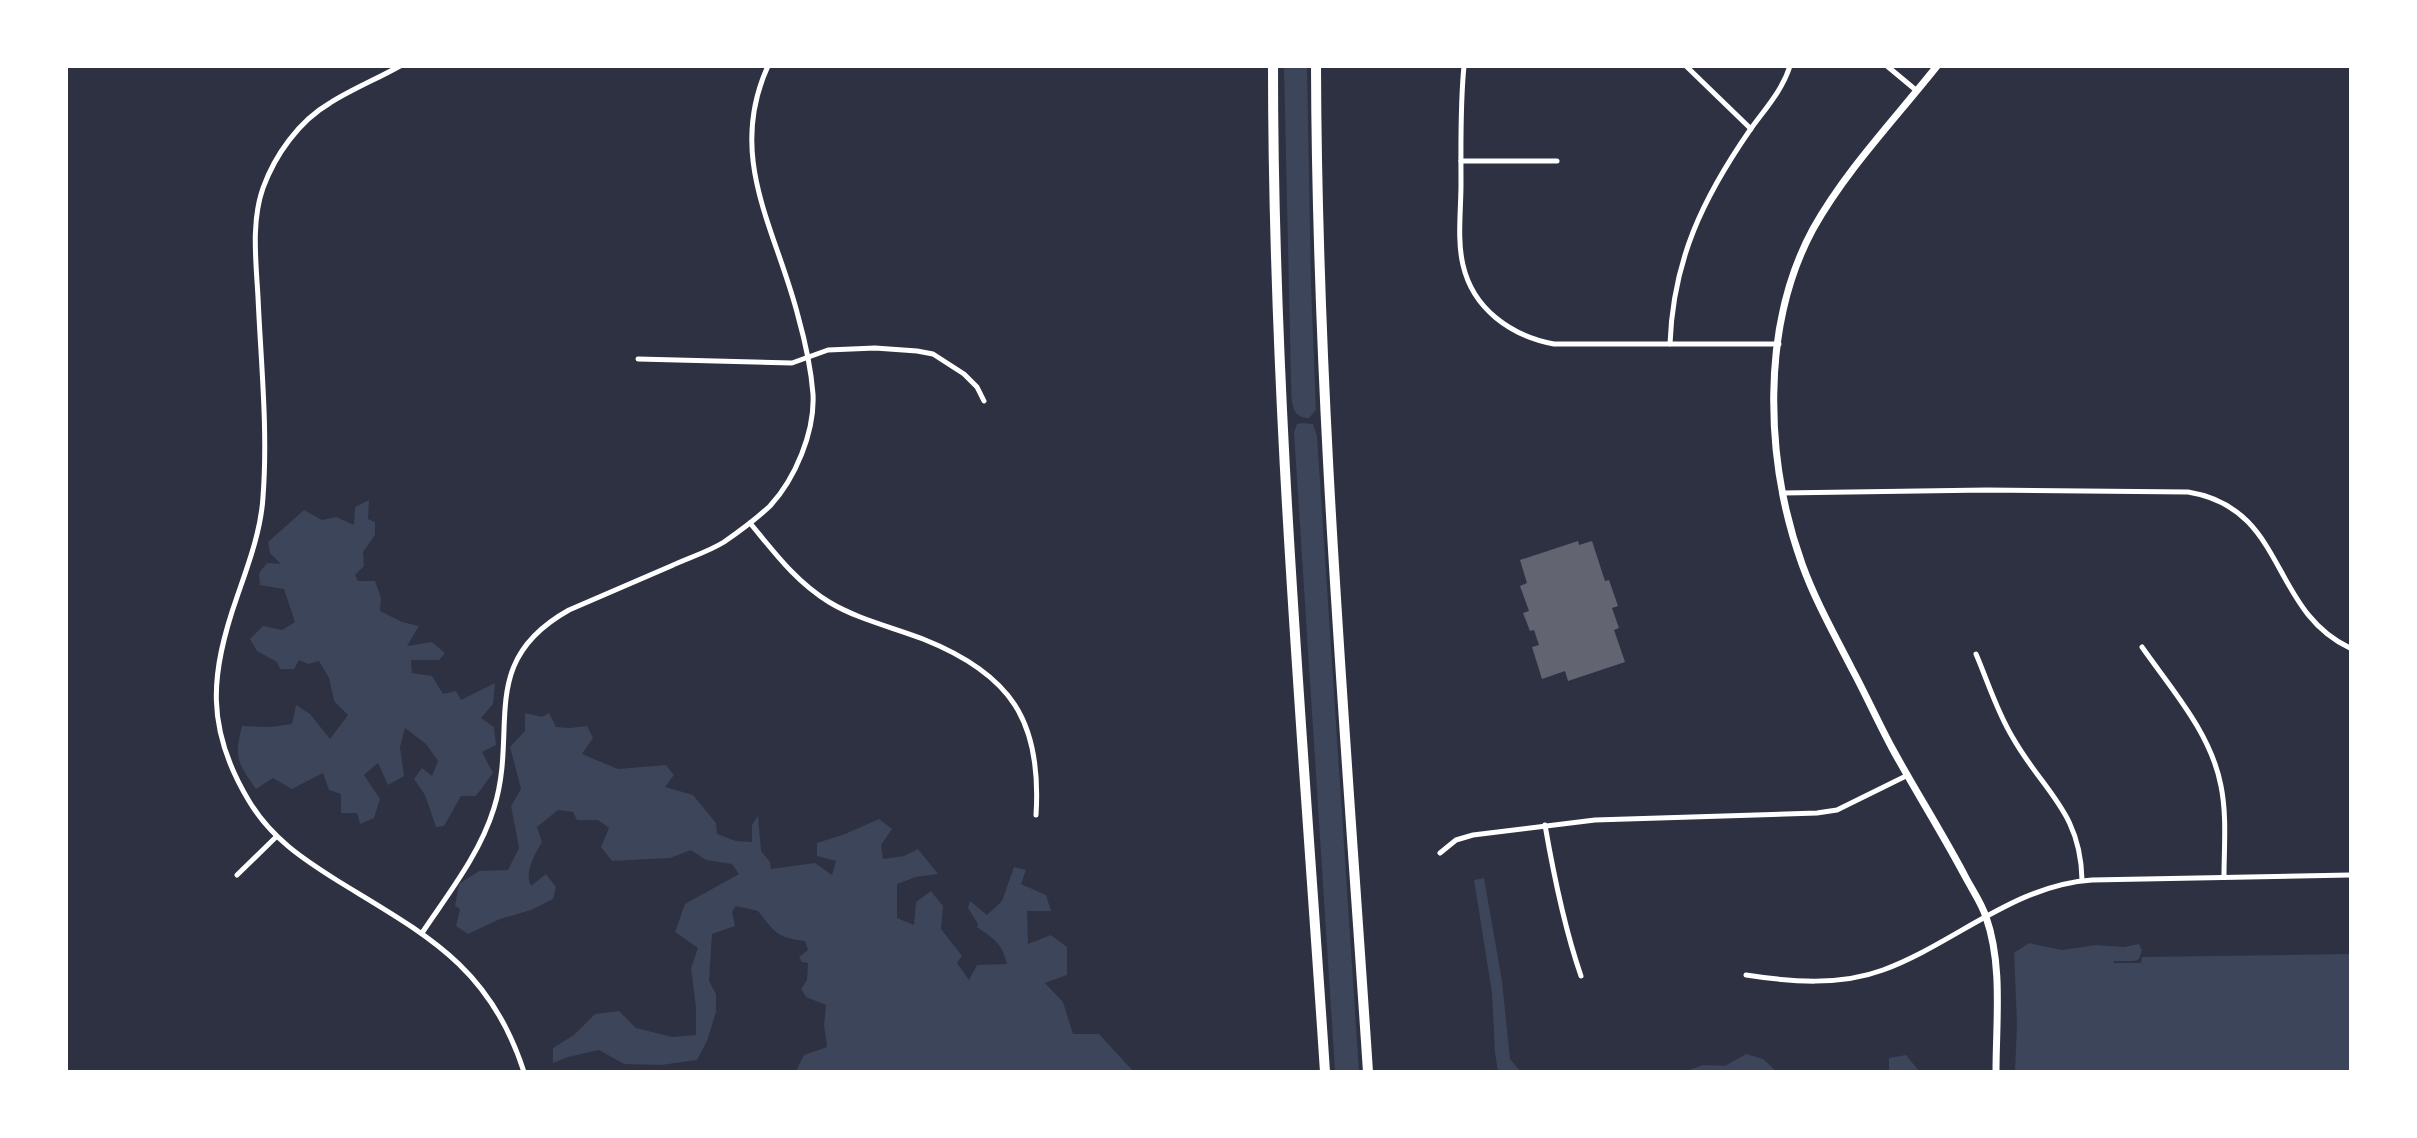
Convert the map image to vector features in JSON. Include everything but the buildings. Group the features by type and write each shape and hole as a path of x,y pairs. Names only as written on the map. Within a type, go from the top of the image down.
{"highway":[{"path":"1273,66 1284,443 1325,1072"},
{"path":"1316,66 1320,295 1329,480 1368,1072"}],"street":[{"path":"400,66 327,104 311,117 283,149 267,180 258,206 256,240 265,452 263,502 257,535 223,642 215,697 222,738 237,780 256,813 295,854 422,933 468,972 503,1021 524,1072"},
{"path":"422,933 490,821 501,774 503,716 508,683 512,669 528,641 551,620 569,610 722,543 770,505 803,449 810,425 813,395 799,316 764,216 752,165 752,117 768,66"},
{"path":"1464,66 1460,106 1463,265 1477,298 1499,321 1528,338 1554,344 1779,344"},
{"path":"1686,66 1751,129"},
{"path":"1670,344 1678,284 1690,236 1710,195 1751,129 1786,82 1790,66"},
{"path":"1887,66 1917,91"},
{"path":"1937,66 1864,156 1813,230 1794,272 1784,309 1774,418 1782,493 1802,565 1816,598 1891,747 1986,916 1995,961 1996,1072"},
{"path":"1461,161 1557,161"},
{"path":"638,359 792,363 828,350 917,351 933,354 964,373 977,387 984,401"},
{"path":"1782,493 1987,490 2200,494 2227,505 2245,517 2260,535 2306,614 2324,632 2350,648"},
{"path":"750,523 804,586 830,603 861,617 944,649 976,666 1003,690 1025,722 1033,743 1038,790 1036,815"},
{"path":"2142,647 2202,733 2216,766 2225,819 2224,877"},
{"path":"1976,654 2011,736 2070,820 2082,866 2082,880"},
{"path":"1440,853 1456,840 1473,835 1545,825 1624,819 1817,814 1837,810 1908,775"},
{"path":"1545,825 1554,879 1581,976"},
{"path":"237,875 276,837"},
{"path":"1746,975 1801,981 1845,979 1883,970 1986,916 2053,886 2082,880 2350,875"}],"shaded area":[{"path":"1284,67 1307,67 1316,410 1309,418 1298,415 1292,400"},
{"path":"1297,424 1313,424 1317,436 1359,1071 1335,1071 1294,432"},
{"path":"369,500 368,519 375,522 375,535 363,552 364,566 355,575 358,581 375,581 381,598 380,611 402,622 419,626 407,646 432,642 445,653 439,660 411,660 412,673 432,676 443,694 456,691 461,700 495,683 493,704 481,718 494,727 496,745 482,752 493,773 476,796 461,796 444,826 436,827 425,795 414,779 422,768 432,776 438,761 426,744 405,728 400,747 404,776 388,785 378,763 364,775 380,799 374,818 360,824 357,813 341,813 341,794 329,790 323,773 292,789 273,778 256,789 239,759 238,746 242,726 270,727 292,724 296,705 310,714 330,739 348,715 334,701 329,678 319,661 308,664 299,660 294,669 280,669 277,662 257,651 250,639 263,626 282,630 295,622 284,589 260,585 259,573 267,563 281,564 270,553 268,542 304,510 322,520 336,517 354,525 355,507"},
{"path":"525,713 542,717 549,713 556,727 587,726 593,738 582,754 618,769 666,765 674,775 665,787 693,795 716,823 717,834 736,841 752,842 752,825 758,816 761,851 770,862 771,869 815,863 832,875 836,861 817,856 817,843 879,819 892,829 881,845 883,859 904,856 918,849 938,874 916,877 897,884 897,918 914,925 916,902 931,891 943,906 941,929 962,956 957,963 969,980 977,965 1007,964 1003,951 996,942 977,927 978,924 968,908 970,901 987,915 1002,901 1014,867 1026,870 1021,884 1046,895 1051,911 1027,911 1028,944 1051,935 1067,947 1067,975 1045,983 1063,1002 1073,1034 1099,1034 1133,1071 796,1071 804,1055 827,1047 824,1025 826,1005 806,997 801,989 807,980 808,963 802,962 799,957 808,950 805,941 777,933 758,911 736,906 732,912 735,926 712,934 709,981 716,994 716,1012 707,1041 697,1060 661,1065 624,1064 599,1050 553,1063 553,1048 574,1035 595,1014 619,1011 636,1028 672,1037 696,1035 691,968 698,948 675,932 685,904 739,874 732,864 706,860 691,850 670,858 612,861 601,847 609,828 598,820 577,820 573,812 558,810 537,827 542,842 531,863 529,875 531,886 546,874 556,887 553,899 468,934 456,926 460,909 455,906 459,884 479,871 508,870 519,848 511,806 521,789 510,747 525,731"},
{"path":"1484,878 1502,981 1510,1059 1520,1071 1498,1071 1492,993 1474,880"},
{"path":"2029,943 2062,950 2096,945 2124,947 2139,944 2142,950 2139,959 2113,963 2141,963 2142,957 2350,954 2350,1071 2015,1071 2017,1024 2014,953"},
{"path":"1746,1054 1763,1059 1776,1071 1686,1071 1703,1065 1725,1066"},
{"path":"1906,1055 1919,1071 1883,1071 1889,1070 1889,1058"}]}
